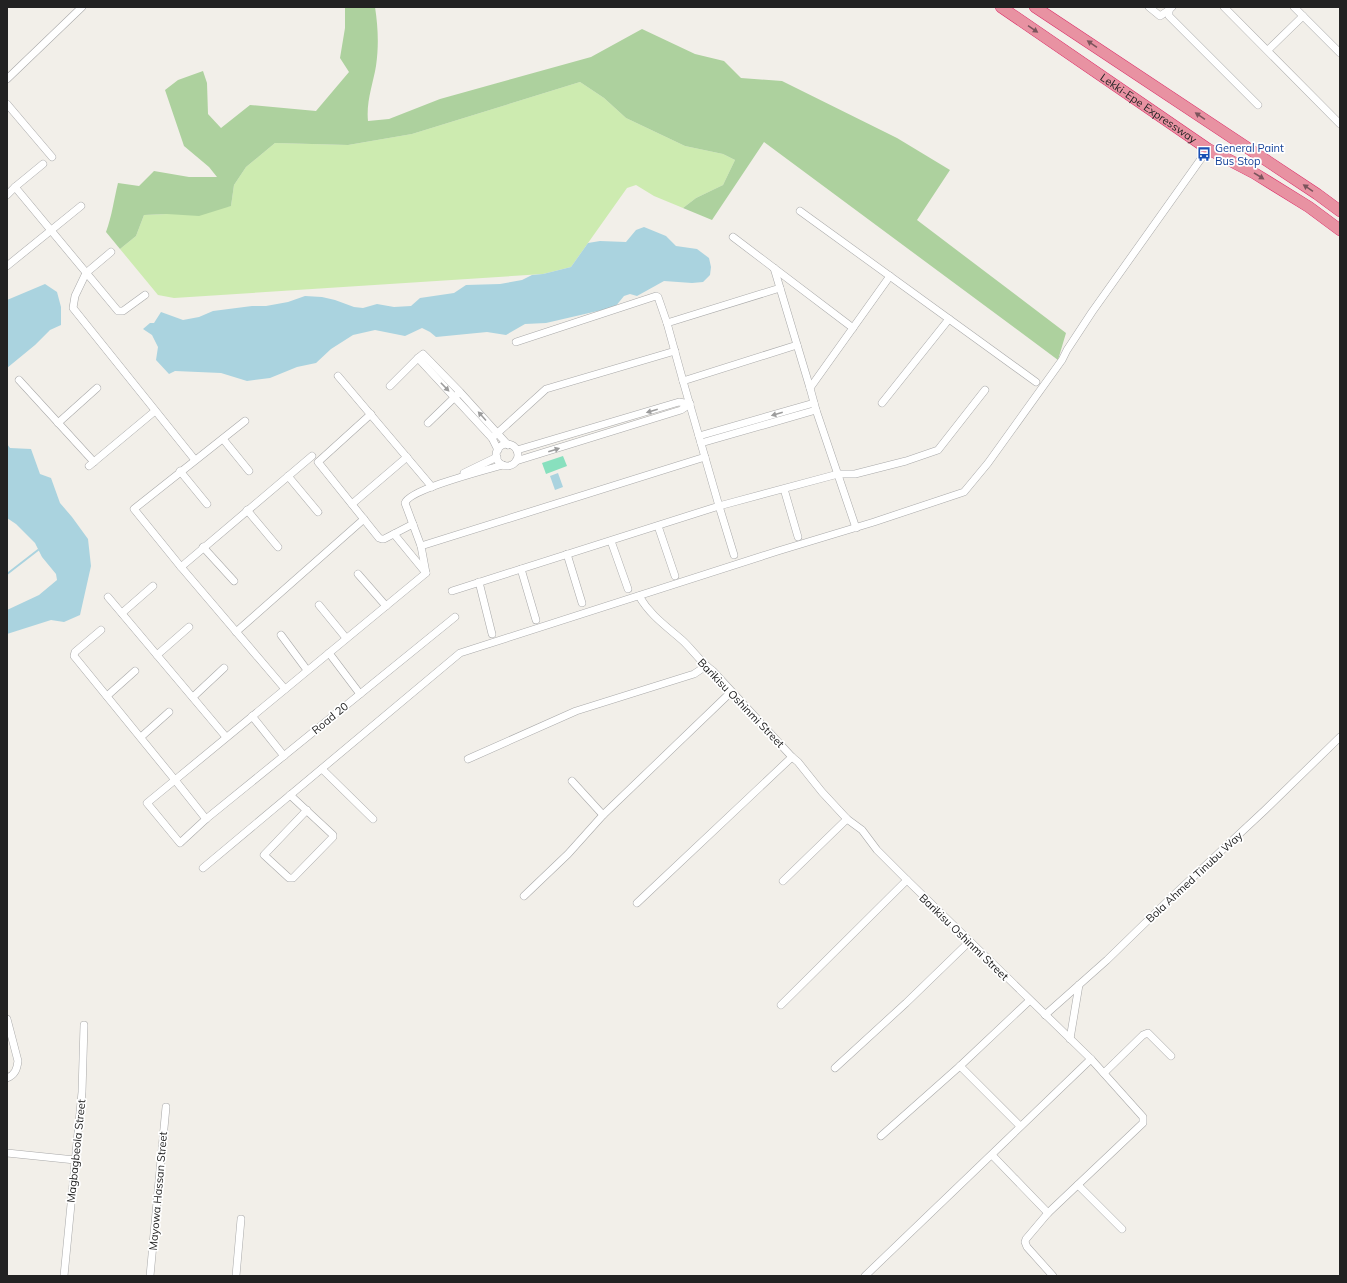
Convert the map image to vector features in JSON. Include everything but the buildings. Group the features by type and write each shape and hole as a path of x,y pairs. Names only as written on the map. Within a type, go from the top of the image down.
{"highway":[{"name":"Lekki-Epe Expressway","path":"1001,7 1208,149 1254,173 1309,207 1340,230"},
{"name":"Lekki-Epe Expressway","path":"1035,7 1317,194 1340,211"}],"street":[{"path":"7,79 82,7"},
{"path":"1149,7 1160,16 1170,9"},
{"path":"1224,7 1340,124"},
{"path":"1294,7 1340,53"},
{"path":"1170,9 1169,16 1172,20 1258,105"},
{"path":"1268,50 1303,16"},
{"path":"7,104 52,157"},
{"path":"203,868 460,653 778,551 856,528 959,494 968,489 988,464 1062,360 1092,312 1208,149"},
{"path":"7,194 43,164"},
{"path":"15,187 118,311 123,311 145,294"},
{"path":"7,266 81,206"},
{"path":"800,211 1036,382"},
{"path":"733,237 853,328"},
{"path":"111,252 86,273 75,296 73,308 195,460"},
{"path":"774,268 815,406 856,528"},
{"path":"810,388 890,276"},
{"path":"667,323 780,288"},
{"path":"516,342 653,296 658,297 667,323 734,556"},
{"path":"882,403 949,319"},
{"path":"683,382 798,345"},
{"path":"495,435 546,389 675,351"},
{"path":"390,386 421,356 495,435 517,450 679,402 690,404"},
{"path":"338,376 432,487"},
{"path":"19,380 58,423 92,464 155,411"},
{"path":"58,423 98,388"},
{"path":"452,590 719,506 838,474 855,474 906,461 938,450 985,390"},
{"path":"428,423 457,394"},
{"path":"426,573 421,546 405,503 407,498 448,481 504,465 511,466 516,461 681,410 690,404"},
{"path":"700,440 815,406"},
{"path":"370,414 318,462 382,539 413,524"},
{"path":"245,421 180,471 134,509 180,567 285,689"},
{"path":"495,435 498,460 504,465"},
{"path":"222,439 249,471"},
{"path":"448,481 498,453 501,447 508,445"},
{"path":"516,461 518,454 517,450"},
{"path":"180,567 312,456"},
{"path":"352,504 407,457"},
{"path":"421,546 705,457"},
{"path":"180,471 207,504"},
{"path":"288,476 318,512"},
{"path":"784,488 798,538"},
{"path":"247,510 278,547"},
{"path":"236,632 364,519"},
{"path":"658,526 675,576"},
{"path":"394,534 426,573"},
{"path":"611,541 628,589"},
{"path":"203,547 234,581"},
{"path":"567,554 582,603"},
{"path":"521,569 536,620"},
{"path":"175,780 426,573"},
{"path":"358,574 386,606"},
{"path":"479,582 492,634"},
{"path":"122,613 153,586"},
{"name":"Barikisu Oshinmi Street","path":"639,596 650,612 683,641 759,720 798,762 847,820 862,830 877,850 1029,1001 1091,1059 1143,1116 1143,1123 1048,1213 1026,1242 1027,1247 1053,1276"},
{"path":"108,597 226,737"},
{"path":"318,605 346,638"},
{"name":"Road 20","path":"175,780 147,803 180,843 206,819 455,617"},
{"path":"157,655 190,627"},
{"path":"101,630 74,654 206,819"},
{"path":"281,635 307,670"},
{"path":"328,653 360,694"},
{"path":"468,759 576,711 694,674 706,666"},
{"path":"193,697 224,668"},
{"path":"107,696 135,671"},
{"path":"524,896 568,854 603,815 731,692"},
{"path":"141,737 170,712"},
{"path":"252,716 284,756"},
{"name":"Bola Ahmed Tinubu Way","path":"1045,1015 1080,985 1177,892 1266,810 1340,737"},
{"path":"637,903 792,757"},
{"path":"322,769 373,819"},
{"path":"572,781 603,815"},
{"path":"290,795 307,810 333,837 293,878 289,878 264,855 307,810"},
{"path":"783,881 847,820"},
{"path":"781,1005 907,880"},
{"path":"835,1068 906,1003 969,942"},
{"path":"1070,1039 1080,985"},
{"path":"881,1136 960,1066 1029,1001"},
{"path":"7,1019 18,1061 18,1067 13,1076 7,1078"},
{"name":"Magbagbeola Street","path":"64,1276 82,1092 84,1025"},
{"path":"1104,1073 1143,1035 1148,1033 1171,1056"},
{"path":"865,1276 1091,1059"},
{"path":"960,1066 1020,1126"},
{"name":"Mayowa Hassan Street","path":"150,1276 166,1107"},
{"path":"7,1153 75,1160"},
{"path":"992,1155 1048,1213"},
{"path":"1078,1185 1122,1229"},
{"path":"236,1276 241,1219"}],"green space":[{"path":"345,7 375,7 378,51 369,100 368,121 389,119 440,99 591,57 642,29 695,54 724,61 741,78 782,81 897,138 950,170 917,220 1066,333 1058,360 764,142 712,220 683,208 696,198 723,185 735,160 723,154 685,146 626,118 604,98 580,82 412,134 348,145 275,143 246,167 234,185 231,206 199,216 167,214 144,215 136,236 120,249 106,232 118,183 139,186 154,171 189,177 217,177 209,167 184,146 165,90 178,80 203,71 207,83 208,114 221,128 250,105 316,111 349,72 340,58 345,28"},
{"path":"580,82 604,98 626,118 685,146 723,154 735,160 723,185 696,198 683,208 654,196 636,185 627,188 571,267 543,274 174,298 158,295 120,249 136,236 144,215 167,214 231,206 234,185 246,167 275,143 348,145 412,134"},
{"path":"563,456 567,466 546,474 542,463"}],"water":[{"path":"644,227 666,236 676,246 697,249 709,258 711,267 710,275 703,282 692,283 664,281 637,296 630,294 624,296 615,307 546,323 525,324 506,335 487,332 436,337 422,328 405,336 375,330 353,335 331,349 316,363 297,367 270,378 247,381 221,373 175,371 169,374 156,360 158,347 152,335 143,329 150,323 154,323 161,312 183,320 199,317 213,311 252,306 266,306 288,302 305,296 322,297 354,307 363,308 377,304 394,307 411,306 420,298 454,293 466,285 500,284 522,280 532,275 543,274 571,267 588,243 600,241 626,242 636,230"},
{"path":"45,284 57,292 61,307 61,325 50,330 35,345 7,368 7,300"},
{"path":"7,444 10,448 31,449 40,474 51,478 60,503 88,539 91,566 80,615 64,622 51,620 7,634 7,610 39,595 57,580 56,574 42,557 35,543 16,524 7,518"},
{"path":"558,473 563,487 555,490 550,476"}],"waterway":[{"path":"7,574 38,550"}],"place":[{"name":"General Paint Bus Stop","path":"1204,154"}]}
